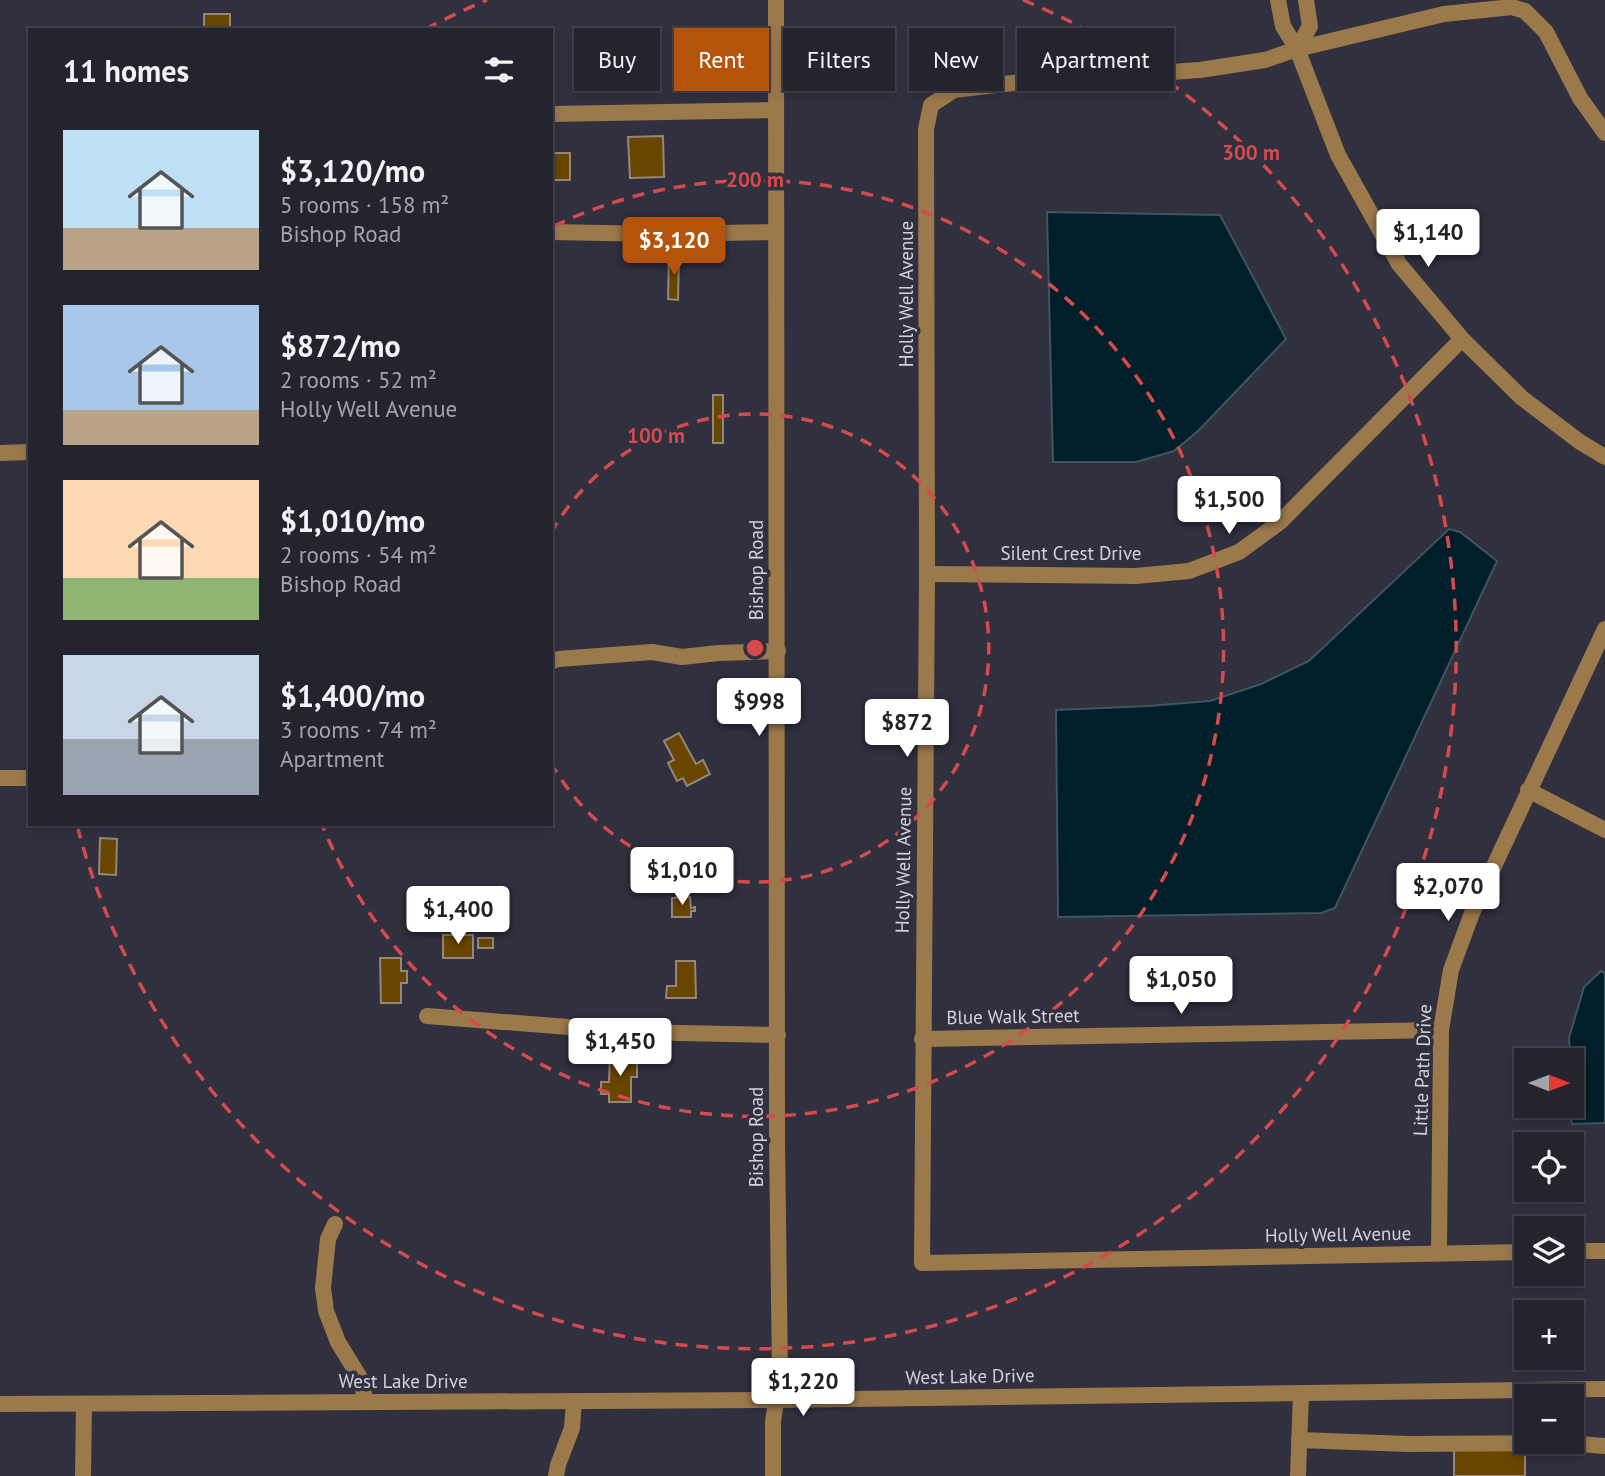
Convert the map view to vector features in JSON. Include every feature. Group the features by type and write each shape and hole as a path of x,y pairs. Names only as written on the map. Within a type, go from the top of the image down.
{"street":[{"name":"Bishop Road","path":"773,1476 773,1421 779,1378 776,0"},
{"path":"1278,0 1283,26 1297,49 1338,155 1399,264 1462,339 1522,398 1580,442 1605,457"},
{"path":"1297,49 1310,26 1306,0"},
{"path":"1297,49 1444,14 1512,7 1525,11 1546,32 1580,98 1605,133"},
{"name":"Holly Well Avenue","path":"1297,49 1265,60 1200,70 1021,82 954,90 931,105 926,130 927,574 922,1263 1439,1253"},
{"path":"553,114 776,110"},
{"path":"553,232 776,232"},
{"name":"Silent Crest Drive","path":"927,574 1136,576 1189,571 1239,552 1280,522 1462,339"},
{"path":"0,453 28,452"},
{"name":"Little Path Drive","path":"1439,1253 1441,1030 1451,970 1467,925 1605,629"},
{"path":"553,661 652,652 682,657 778,651"},
{"path":"0,778 28,778"},
{"path":"1528,790 1605,830"},
{"path":"428,1016 633,1032 778,1035"},
{"name":"Blue Walk Street","path":"922,1039 1441,1030"},
{"path":"335,1224 328,1239 323,1288 326,1311 344,1352 360,1378 366,1402"},
{"path":"1584,1251 1605,1251"},
{"path":"1439,1253 1514,1252"},
{"name":"West Lake Drive","path":"0,1404 775,1400 1605,1389"},
{"path":"1298,1476 1301,1392"},
{"path":"556,1476 572,1428 574,1401"},
{"path":"83,1476 84,1404"},
{"path":"1299,1440 1408,1444 1567,1443 1605,1446"}],"water":[{"path":"1047,212 1220,215 1286,339 1199,430 1174,451 1136,462 1053,462"},
{"path":"1449,529 1460,532 1497,561 1335,908 1321,913 1058,917 1056,710 1210,701 1261,684 1309,661"},
{"path":"1601,971 1605,973 1605,1123 1572,1124 1571,1118 1584,1118 1584,1048 1569,1048 1569,1038 1584,987"}],"building":[{"path":"204,14 230,14 230,28 204,28"},
{"path":"663,136 664,177 630,178 628,137"},
{"path":"554,153 570,153 570,180 553,180"},
{"path":"669,255 679,255 678,300 668,299"},
{"path":"713,395 723,395 723,443 713,443"},
{"path":"679,733 696,764 703,760 710,774 687,786 683,778 677,781 668,763 674,760 664,741"},
{"path":"100,838 117,839 116,875 99,874"},
{"path":"690,897 691,908 695,907 695,911 691,911 691,917 672,917 672,898"},
{"path":"443,935 473,935 473,958 443,958"},
{"path":"478,938 493,938 493,948 478,948"},
{"path":"380,958 401,958 401,971 407,971 407,983 401,983 401,1003 381,1003"},
{"path":"676,961 695,961 696,998 666,998 667,986 676,986"},
{"path":"610,1053 632,1053 632,1062 637,1062 637,1077 631,1077 631,1102 609,1102 609,1094 601,1094 601,1082 609,1082"},
{"path":"1454,1448 1514,1448 1514,1454 1525,1454 1525,1476 1454,1476"}]}
